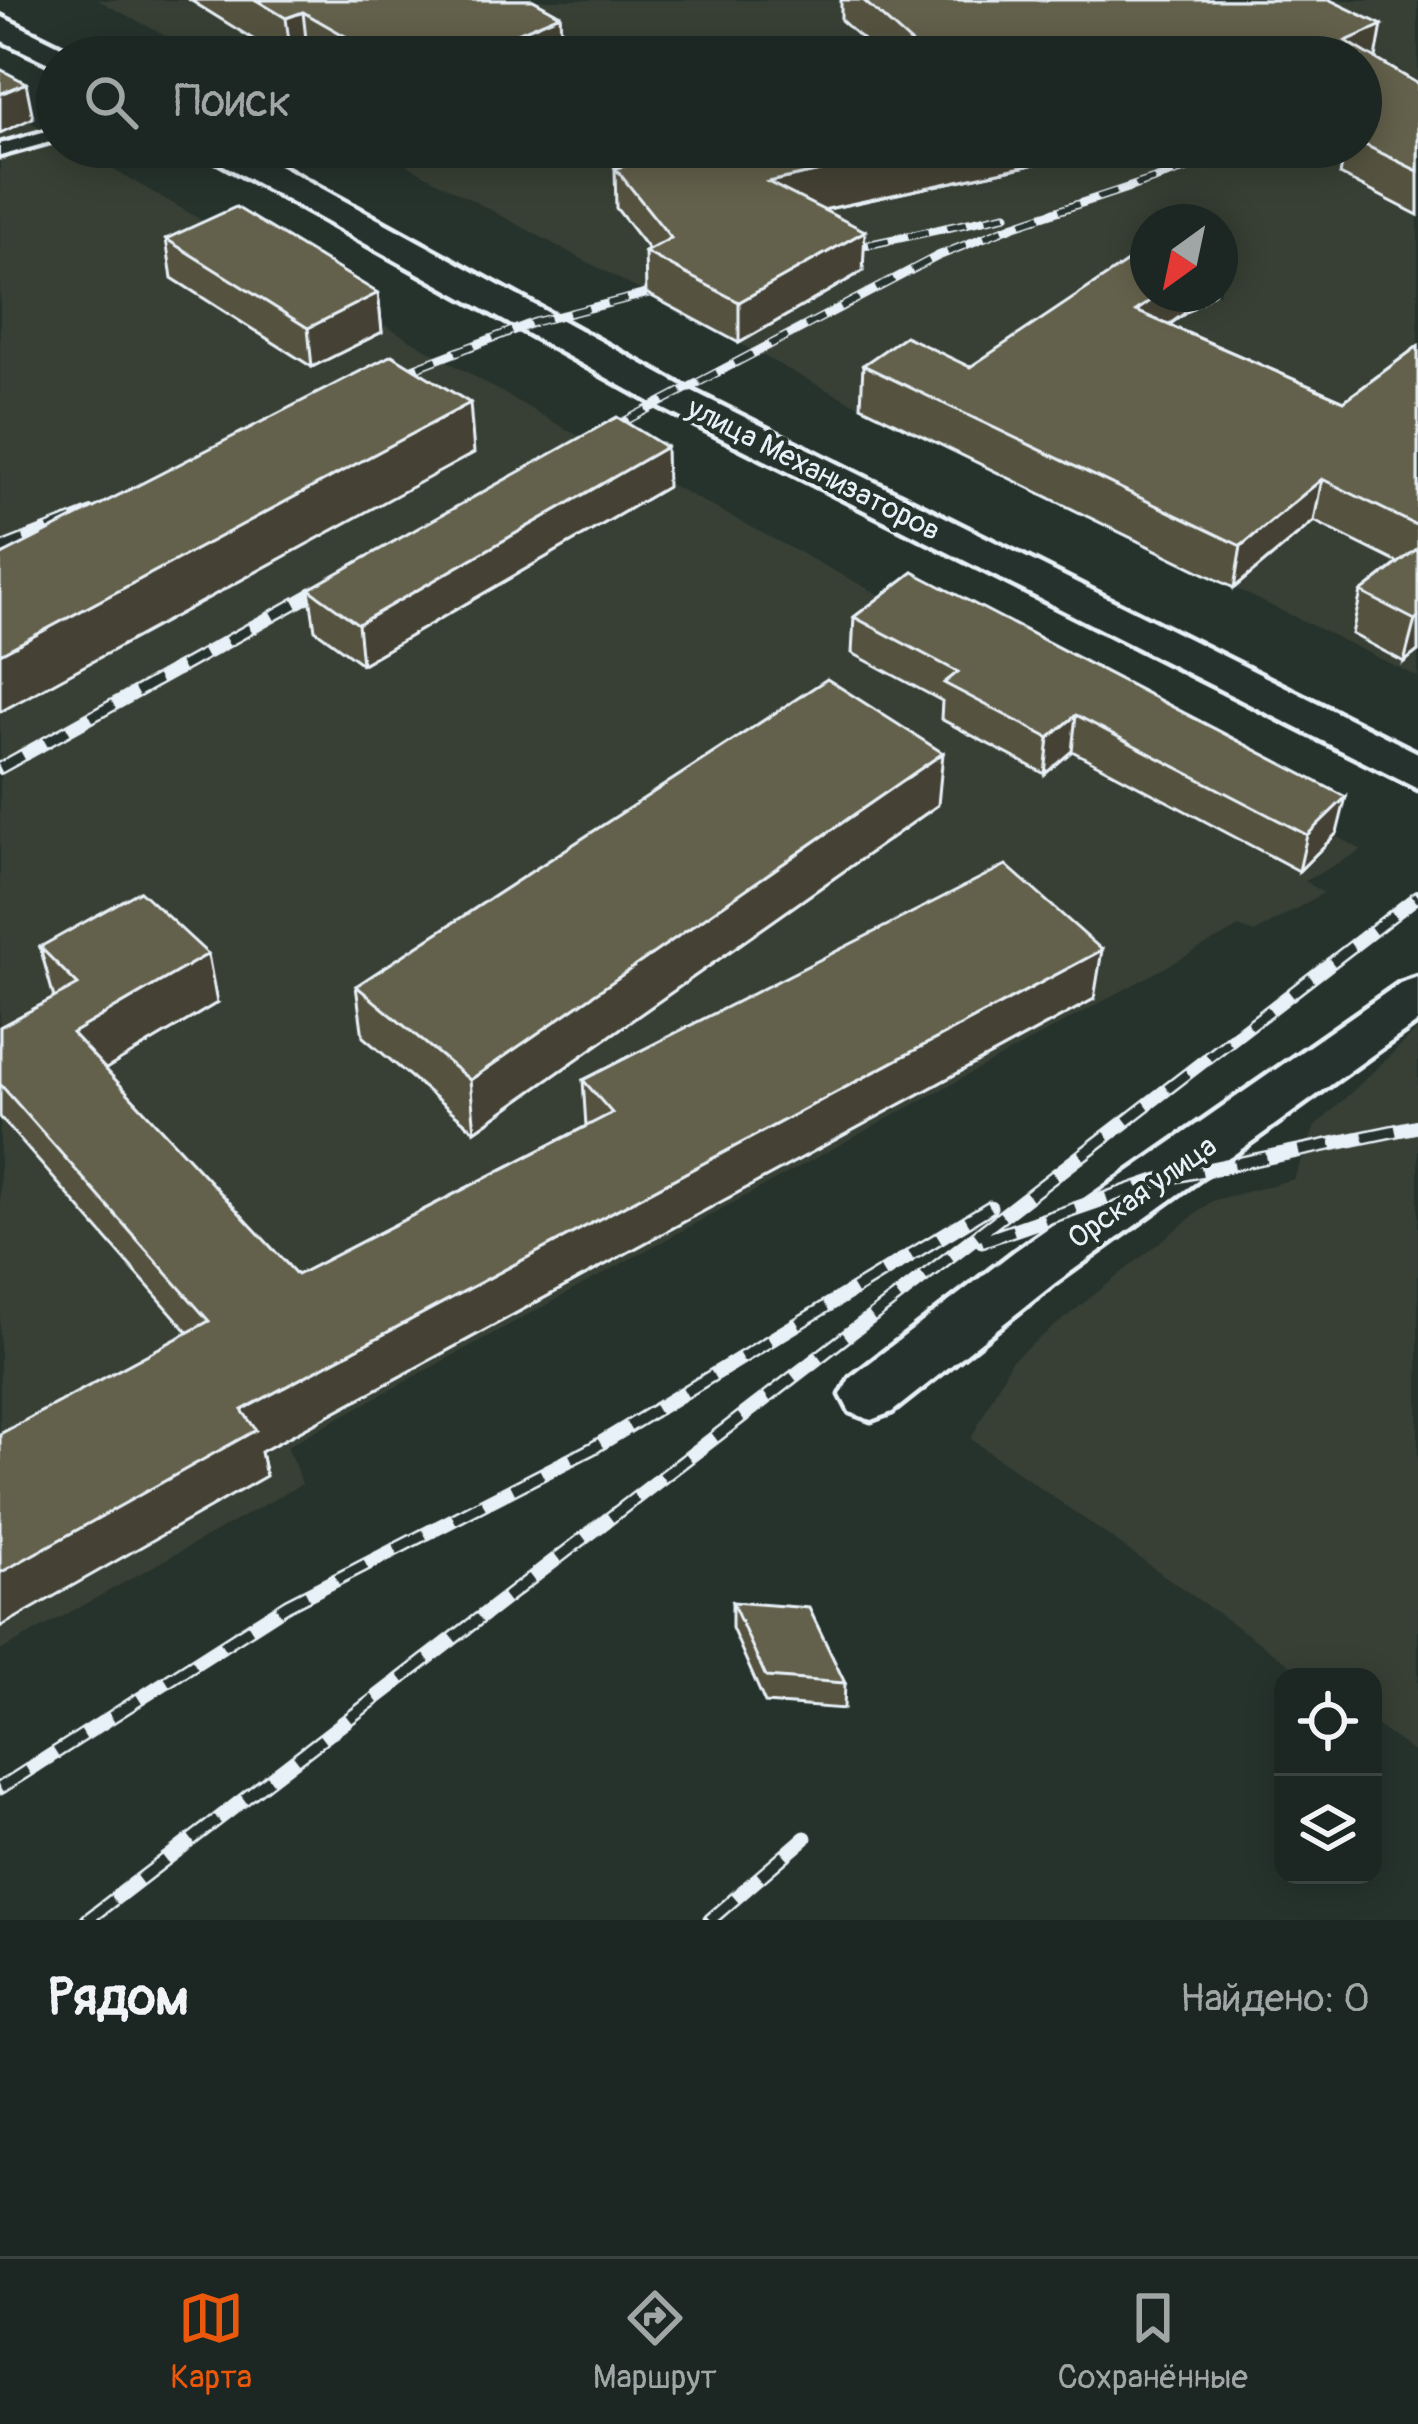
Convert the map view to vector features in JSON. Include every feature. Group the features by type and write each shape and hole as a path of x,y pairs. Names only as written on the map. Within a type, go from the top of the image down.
{"street":[{"path":"0,26 36,46"},
{"name":"улица Механизаторов","path":"257,168 670,396 1418,773"},
{"name":"Орская улица","path":"871,1395 1035,1267 1418,996"}],"lane":[{"path":"0,149 36,140"}],"shaded area":[{"path":"98,0 1418,0 1418,677 821,387 412,168 1382,168 1382,36 166,36"},
{"path":"0,105 36,125 36,168 111,168 571,432 1362,850 1305,881 1323,893 1254,933 1239,927 287,1446 302,1484 0,1651"},
{"path":"1418,1029 1418,1755 1382,1729 1382,1668 1295,1668 971,1439 1011,1361 1212,1201 1294,1179 1315,1127"}],"building":[{"path":"256,0 533,0 560,15 510,36 345,36 303,12 286,18"},
{"path":"863,0 1330,0 1382,25 1357,36 903,36"},
{"path":"1382,62 1418,84 1418,171 1382,153"},
{"path":"0,69 26,83 0,94"},
{"path":"615,168 834,168 768,182 865,231 739,302 645,252 671,238"},
{"path":"236,207 378,293 308,328 166,239"},
{"path":"1130,260 1130,312 1344,401 1418,346 1418,526 1322,479 1241,546 863,365 905,336 970,367"},
{"path":"392,355 470,403 0,654 0,556"},
{"path":"617,417 666,447 358,624 309,589"},
{"path":"1418,548 1418,617 1415,620 1361,592"},
{"path":"913,572 1346,797 1307,835 1076,715 1049,738 944,683 958,672 854,617"},
{"path":"827,679 943,753 470,1080 356,986"},
{"path":"1006,865 1102,950 242,1410 256,1430 0,1573 0,1434 209,1321 0,1084 0,1027 78,985 40,947 140,891 208,954 72,1033 297,1275 612,1113 583,1080"},
{"path":"732,1602 809,1608 845,1683 766,1677"}],"railway":[{"path":"593,438 938,256 1015,225 1187,168"},
{"path":"830,253 1006,215"},
{"path":"381,381 535,322 677,286"},
{"path":"0,549 92,513"},
{"path":"0,768 341,578"},
{"path":"1126,1121 1418,896"},
{"path":"87,1920 1130,1118"},
{"path":"982,1241 1158,1180 1418,1126"},
{"path":"0,1788 287,1605 593,1448 990,1207"},
{"path":"710,1920 805,1838"}]}
